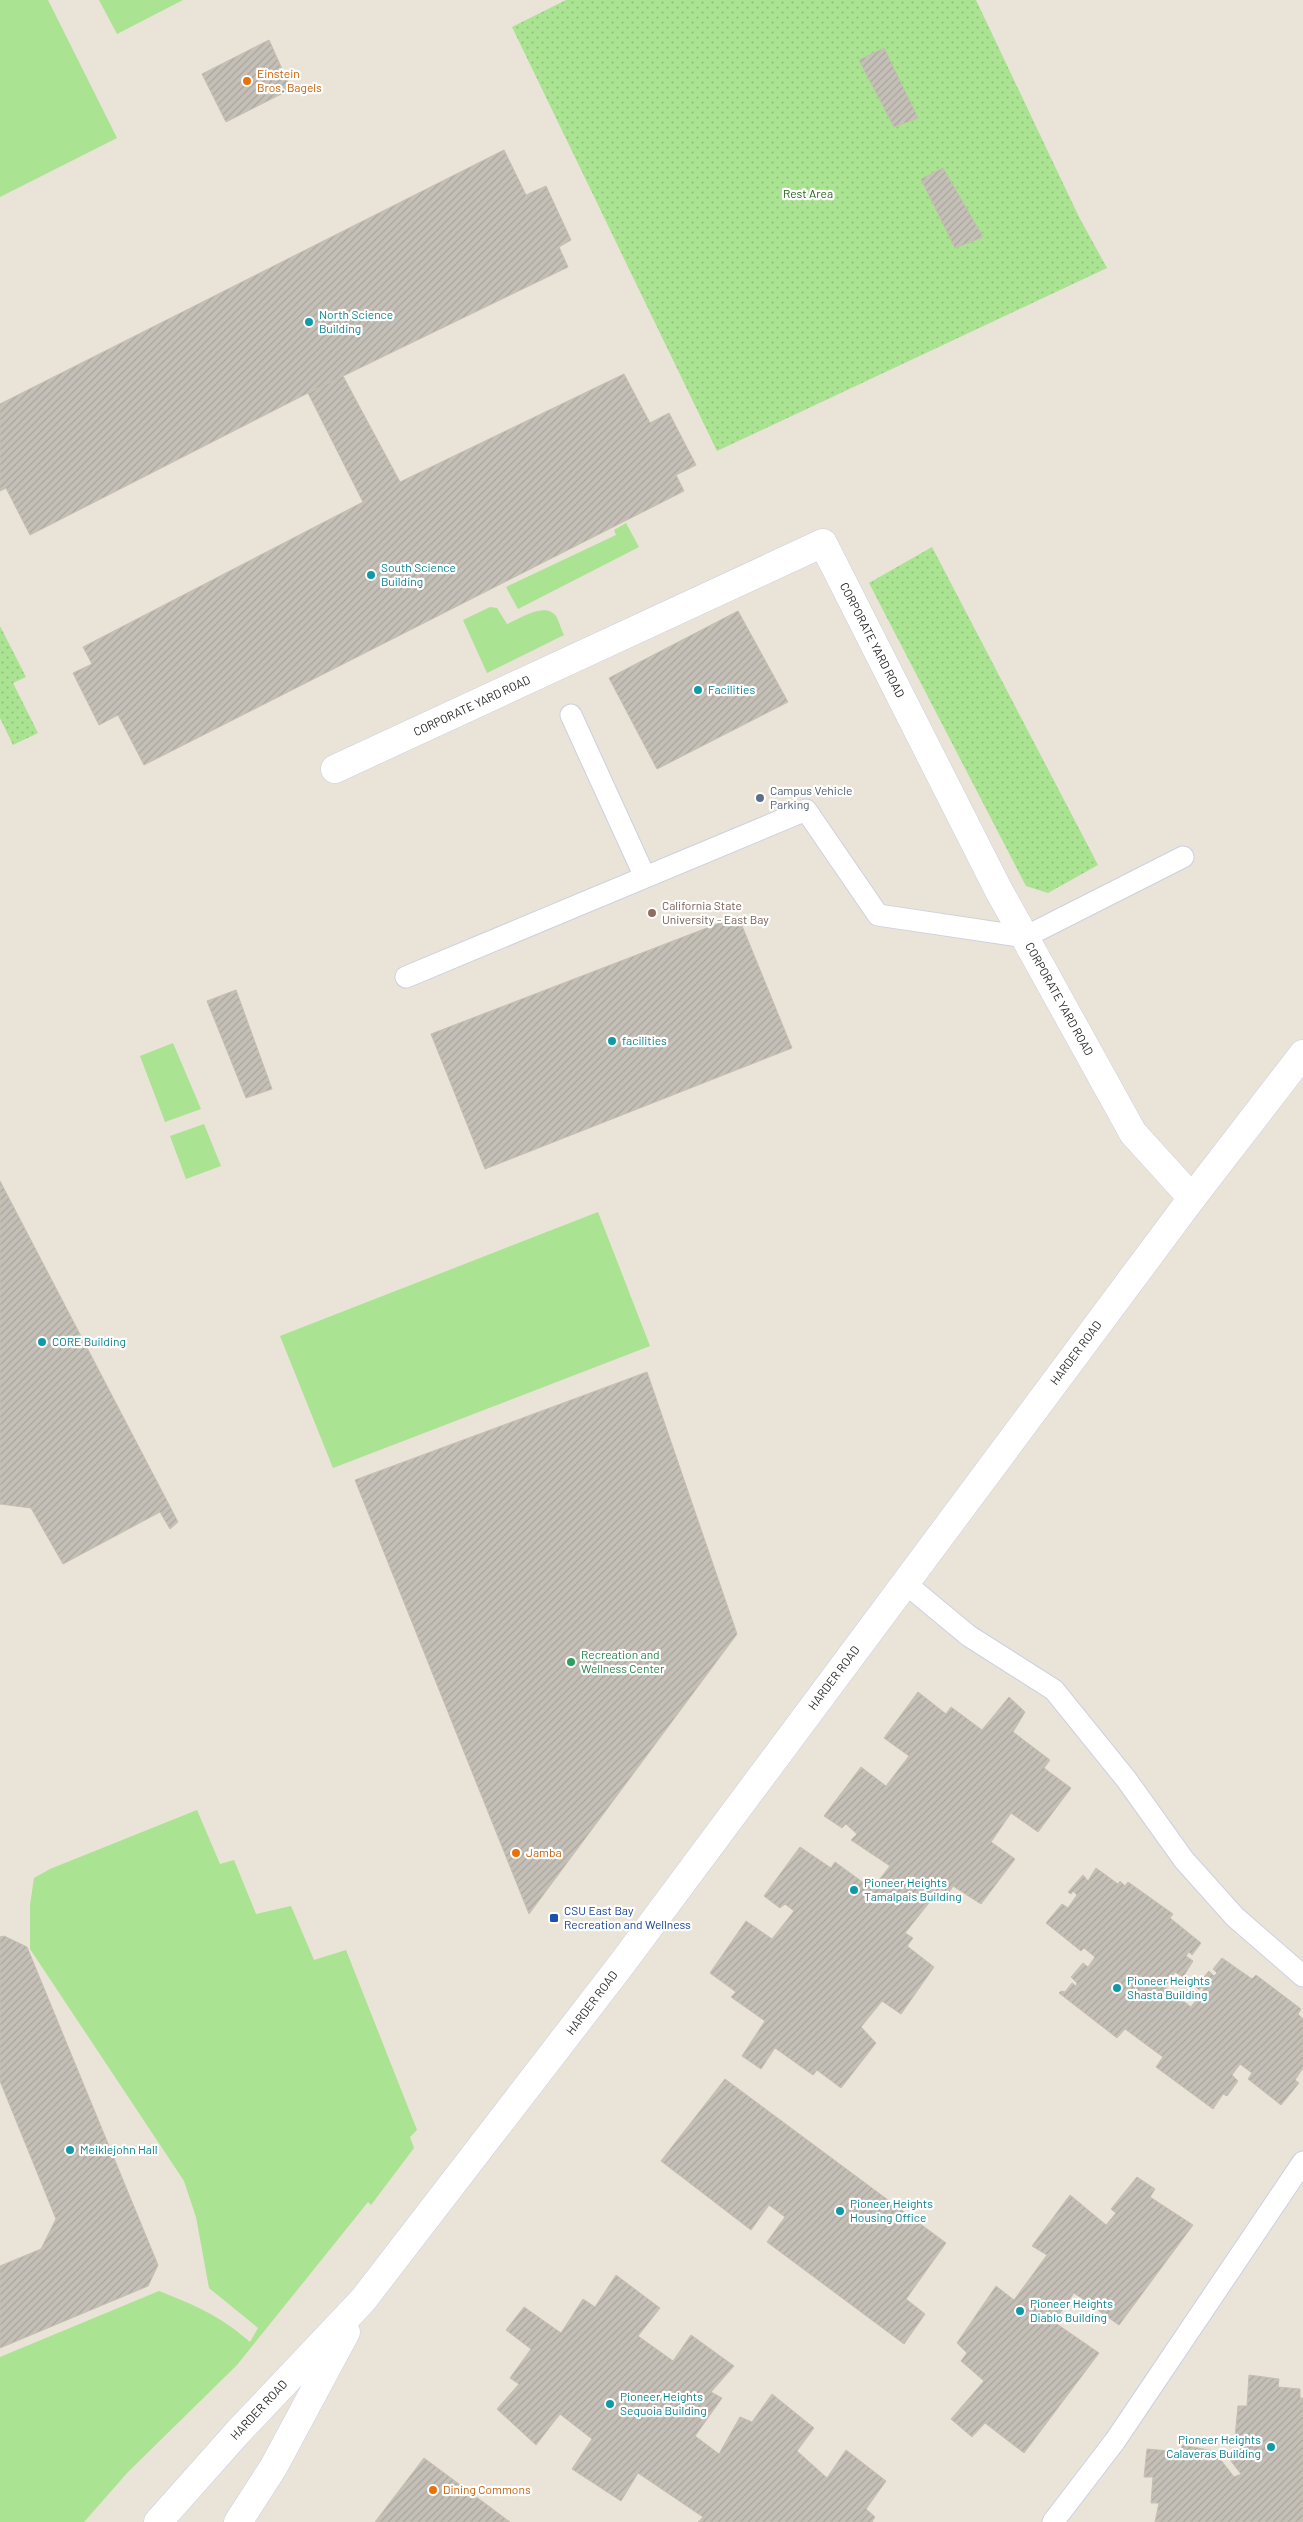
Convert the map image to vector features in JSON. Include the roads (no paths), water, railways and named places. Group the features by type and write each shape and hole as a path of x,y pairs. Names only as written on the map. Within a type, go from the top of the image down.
{"street":[{"name":"CORPORATE YARD ROAD","path":"335,769 823,543 998,889 1133,1133 1192,1198"},
{"name":"HARDER ROAD","path":"158,2522 238,2432 363,2300 621,1965 1192,1198 1303,1054"},
{"name":"HARDER ROAD","path":"238,2522 273,2468 363,2300"}],"lane":[{"path":"571,715 645,878"},
{"path":"406,978 806,810 878,915 1025,938 1183,857"},
{"path":"905,1583 970,1636 1054,1690 1126,1779 1190,1867 1235,1917 1303,1976"},
{"path":"1052,2522 1115,2441 1303,2162"}],"place":[{"name":"Einstein Bros. Bagels","path":"247,81"},
{"name":"North Science Building","path":"309,322"},
{"name":"South Science Building","path":"371,575"},
{"name":"Facilities","path":"698,690"},
{"name":"Campus Vehicle Parking","path":"760,798"},
{"name":"California State University - East Bay","path":"652,913"},
{"name":"facilities","path":"612,1041"},
{"name":"CORE Building","path":"42,1342"},
{"name":"Recreation and Wellness Center","path":"571,1662"},
{"name":"Jamba","path":"516,1853"},
{"name":"Pioneer Heights Tamalpais Building","path":"854,1890"},
{"name":"CSU East Bay Recreation and Wellness","path":"554,1918"},
{"name":"Pioneer Heights Shasta Building","path":"1117,1988"},
{"name":"Meiklejohn Hall","path":"70,2150"},
{"name":"Pioneer Heights Housing Office","path":"840,2211"},
{"name":"Pioneer Heights Diablo Building","path":"1020,2311"},
{"name":"Pioneer Heights Sequoia Building","path":"610,2404"},
{"name":"Pioneer Heights Calaveras Building","path":"1271,2447"},
{"name":"Dining Commons","path":"433,2490"}],"park label":[{"name":"Rest Area","path":"808,194"}]}
